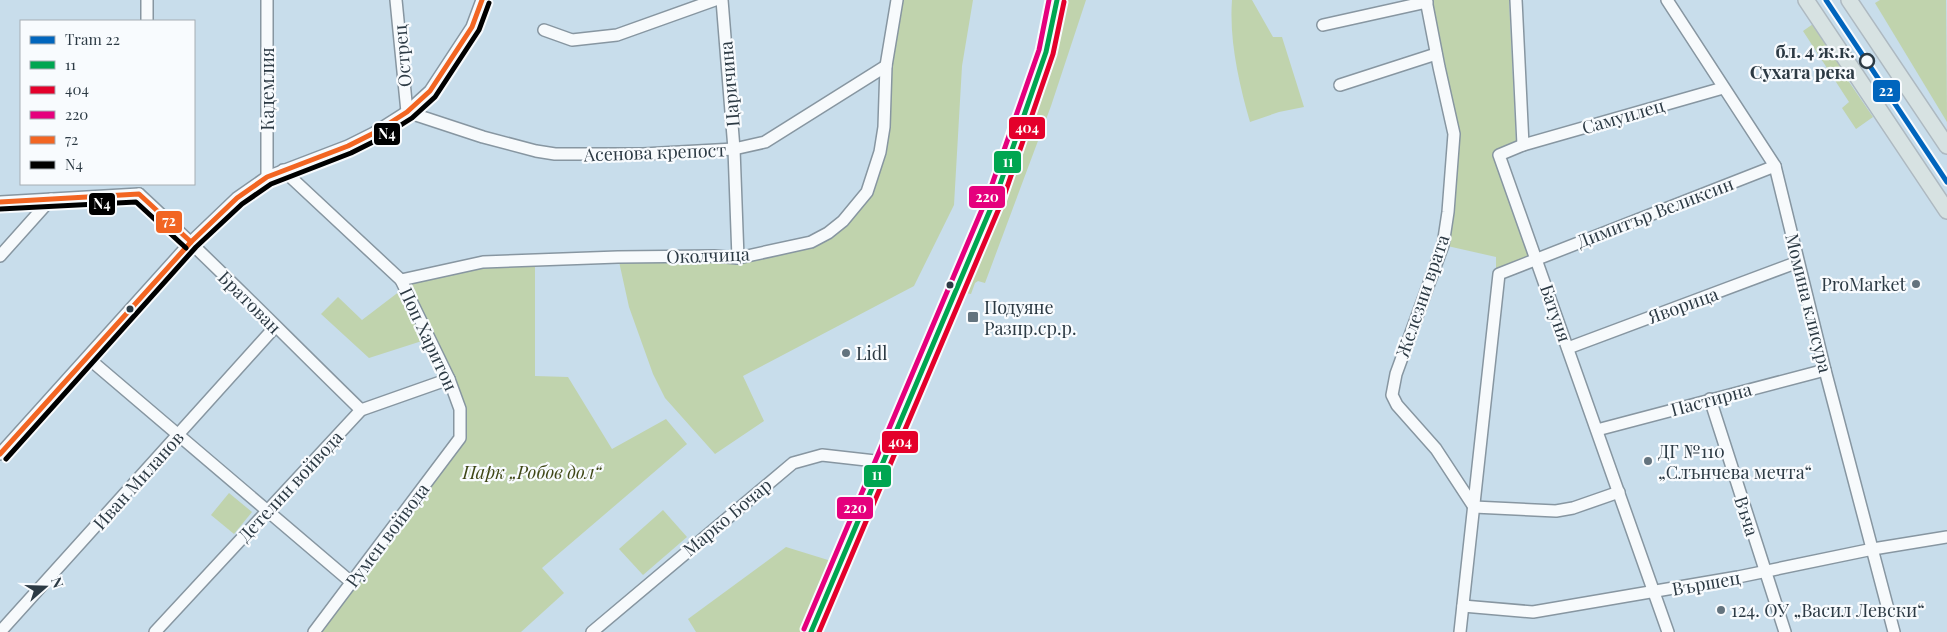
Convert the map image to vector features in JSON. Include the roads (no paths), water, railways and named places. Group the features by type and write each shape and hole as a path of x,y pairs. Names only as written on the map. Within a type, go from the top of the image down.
{"main road":[{"path":"1806,0 1947,211"},
{"path":"1853,3 1947,146"}],"street":[{"path":"147,0 147,20"},
{"name":"Кадемлия","path":"267,0 267,177"},
{"name":"Острец","path":"396,0 407,112"},
{"path":"0,454 191,242 237,198 267,177 374,134 407,112 430,91 472,27 482,0"},
{"path":"544,30 572,40 617,35 715,0"},
{"name":"Царичина","path":"722,0 734,149 738,258"},
{"name":"Околчица","path":"401,280 483,262 618,257 714,256 738,258 812,242 828,233 843,221 866,192 883,139 886,66 897,0"},
{"path":"811,632 842,564 996,196 1046,52 1057,0"},
{"path":"1516,0 1522,145"},
{"name":"Момина клисура","path":"1667,0 1775,166 1825,370 1894,632"},
{"path":"1323,25 1426,1"},
{"name":"Железни врата","path":"1426,1 1454,134 1448,212 1444,245 1399,365 1393,384 1392,395 1397,405 1436,449 1474,507"},
{"path":"1340,85 1436,54"},
{"name":"Асенова крепост","path":"407,112 483,137 555,154 643,154 734,149 765,142 886,66"},
{"name":"Самуилец","path":"1522,145 1723,88"},
{"name":"Батуня","path":"1522,145 1499,155 1668,632"},
{"name":"Димитър Великсин","path":"1536,258 1775,166"},
{"name":"Поп Харитон","path":"283,170 401,280 450,379 460,409 460,438"},
{"path":"0,202 51,200 139,189"},
{"name":"Братован","path":"139,189 275,327 361,410"},
{"path":"0,256 51,200"},
{"path":"1460,632 1499,274 1536,258"},
{"name":"Яворица","path":"1568,348 1798,262"},
{"name":"Иван Миланов","path":"0,632 275,327"},
{"path":"88,358 352,582"},
{"name":"Пастирна","path":"1597,430 1825,370"},
{"name":"Детелин войвода","path":"155,632 361,410 450,379"},
{"name":"Въча","path":"1710,399 1785,632"},
{"name":"Румен войвода","path":"314,632 460,438"},
{"name":"Марко Бочар","path":"592,632 793,463 822,455 884,462"},
{"path":"1474,507 1556,511 1573,508 1619,492"},
{"name":"Вършец","path":"1463,606 1533,612 1765,572 1873,549 1947,537"}],"tram line":[{"name":"22","path":"1826,0 1947,182"}],"place":[{"name":"бл. 4 ж.к. Сухата река","path":"1867,61"},
{"name":"ProMarket","path":"1916,284"},
{"name":"Подуяне Разпр.ср.р.","path":"973,317"},
{"name":"Lidl","path":"846,353"},
{"name":"ДГ №110 „Слънчева мечта“","path":"1648,461"},
{"name":"124. ОУ „Васил Левски“","path":"1721,610"}],"park label":[{"name":"Парк „Робов дол“","path":"532,472"}]}
